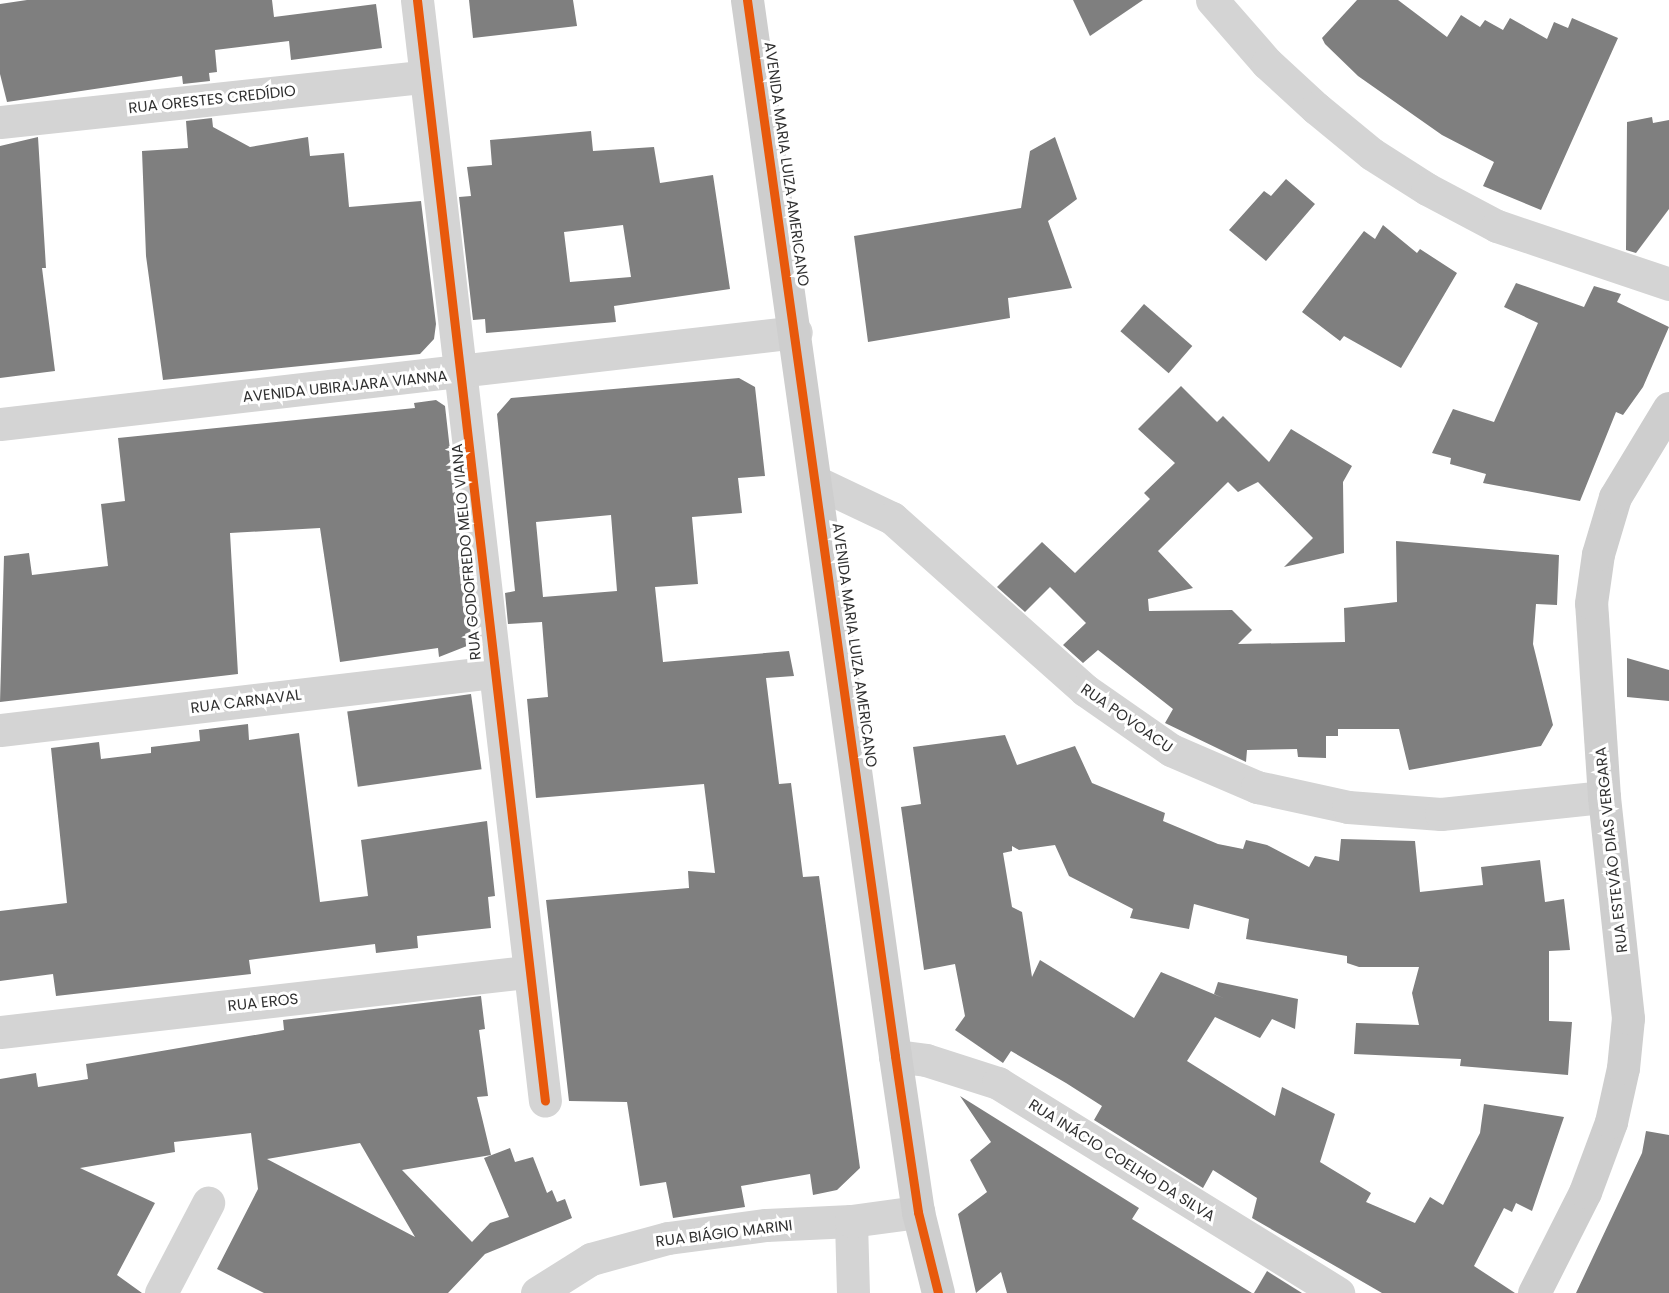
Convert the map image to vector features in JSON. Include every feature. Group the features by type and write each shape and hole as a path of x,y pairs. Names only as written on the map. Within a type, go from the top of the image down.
{"main road":[{"name":"AVENIDA MARIA LUIZA AMERICANO","path":"747,0 818,483 918,1212 938,1293"},
{"name":"RUA ESTEVÃO DIAS VERGARA","path":"1534,1293 1585,1192 1611,1122 1623,1068 1628,1018 1592,663 1591,603 1598,554 1616,497 1669,408"}],"street":[{"name":"RUA GODOFREDO MELO VIANA","path":"417,0 424,77 464,373 493,672 526,972 545,1101"},
{"path":"1212,0 1267,63 1316,108 1427,189 1497,226 1669,284"},
{"name":"RUA ORESTES CREDÍDIO","path":"0,122 424,77"},
{"name":"AVENIDA UBIRAJARA VIANNA","path":"0,424 464,373 796,332"},
{"name":"RUA POVOACU","path":"818,483 892,518 1085,690 1162,744 1257,787 1348,807 1441,814 1604,797"},
{"name":"RUA CARNAVAL","path":"0,730 493,672"},
{"name":"RUA EROS","path":"0,1032 526,972"},
{"name":"RUA INÁCIO COELHO DA SILVA","path":"895,1056 926,1060 998,1083 1338,1293"},
{"path":"161,1293 208,1203"},
{"name":"RUA BIÁGIO MARINI","path":"537,1293 591,1259 668,1238 766,1225 851,1221 918,1212"},
{"path":"851,1221 853,1293"}],"building":[{"path":"27,0 272,0 274,17 376,4 382,48 291,60 289,41 215,50 217,72 209,73 210,81 183,84 182,76 7,102 0,74 0,4"},
{"path":"469,0 573,0 577,26 473,38"},
{"path":"1073,0 1143,0 1090,36"},
{"path":"1357,0 1398,0 1447,37 1461,15 1480,27 1485,20 1503,30 1510,18 1547,39 1554,22 1568,28 1572,18 1618,38 1541,210 1483,186 1494,162 1442,135 1358,76 1325,44 1322,38"},
{"path":"1652,117 1653,123 1669,120 1669,209 1636,253 1626,250 1627,122"},
{"path":"212,118 213,127 250,147 308,137 310,156 344,153 349,207 421,201 436,324 434,339 420,354 163,380 146,256 142,151 188,148 186,121"},
{"path":"591,131 593,151 654,147 660,183 713,175 730,289 614,306 616,322 486,333 485,319 473,320 459,197 471,196 467,167 492,165 490,140","holes":["623,225 631,277 570,282 564,232"]},
{"path":"38,137 46,268 42,268 55,371 0,378 0,146"},
{"path":"1055,137 1077,199 1048,221 1072,288 1008,298 1010,318 868,342 854,236 1021,208 1030,151"},
{"path":"1286,179 1315,204 1266,261 1229,230 1264,191 1271,196"},
{"path":"1383,225 1417,253 1420,249 1457,273 1401,368 1344,336 1340,341 1302,312 1364,231 1375,239"},
{"path":"1516,283 1584,307 1594,286 1621,294 1617,302 1669,327 1643,387 1623,415 1616,412 1580,501 1483,483 1486,474 1450,464 1451,458 1432,453 1453,409 1494,422 1538,323 1504,307"},
{"path":"1144,304 1192,346 1169,373 1120,331"},
{"path":"739,378 755,387 765,476 738,478 742,513 692,517 698,584 655,587 663,662 789,651 794,676 766,678 779,784 791,783 803,877 819,876 860,1168 837,1190 813,1195 810,1174 741,1186 745,1207 673,1218 666,1182 640,1186 627,1102 569,1101 546,900 689,888 688,871 715,873 704,784 536,798 527,699 548,697 542,622 508,624 505,593 515,591 497,414 511,398","holes":["611,515 617,591 543,597 536,522"]},
{"path":"1181,386 1217,422 1223,416 1269,462 1291,429 1352,466 1343,482 1344,553 1284,567 1313,538 1258,482 1238,492 1228,482 1158,551 1193,588 1148,599 1149,611 1232,610 1252,630 1238,644 1345,642 1344,608 1397,602 1396,541 1559,555 1557,605 1536,604 1533,644 1553,725 1541,746 1409,770 1399,729 1338,729 1338,736 1326,736 1326,758 1298,757 1297,749 1247,750 1246,762 1165,723 1173,709 1098,650 1083,663 1063,645 1086,623 1050,587 1025,612 997,587 1042,542 1075,573 1150,499 1144,493 1175,463 1138,429"},
{"path":"436,400 445,406 472,644 439,657 438,648 340,662 320,528 230,533 238,674 0,702 4,556 29,553 32,575 108,566 101,504 125,501 118,438 415,408 414,403"},
{"path":"1627,658 1669,670 1669,701 1627,697"},
{"path":"471,694 482,769 358,787 347,711"},
{"path":"248,724 249,740 299,733 320,902 368,896 361,840 487,821 495,896 488,897 491,928 417,936 418,948 376,953 375,944 249,960 251,974 56,996 53,974 0,981 0,911 67,903 51,748 99,742 101,759 151,753 151,747 200,741 199,730"},
{"path":"1005,735 1017,765 1075,746 1092,783 1165,813 1163,821 1218,844 1243,849 1246,840 1267,845 1309,867 1315,856 1339,861 1341,839 1415,841 1420,892 1483,885 1481,867 1540,860 1545,902 1564,899 1570,950 1549,951 1549,1021 1572,1022 1568,1075 1460,1066 1461,1059 1354,1054 1356,1023 1419,1025 1412,993 1419,967 1359,967 1347,963 1347,956 1246,939 1249,919 1194,904 1189,929 1130,918 1133,909 1069,876 1055,845 1019,850 1012,846 1012,851 1003,853 1012,907 1022,912 1032,977 1040,960 1134,1018 1161,972 1223,998 1214,994 1218,982 1298,999 1295,1029 1272,1019 1260,1038 1215,1017 1187,1061 1275,1116 1282,1087 1335,1114 1320,1162 1371,1193 1366,1202 1415,1223 1430,1197 1443,1205 1480,1133 1484,1104 1564,1117 1532,1211 1516,1203 1512,1212 1504,1208 1474,1266 1515,1293 1382,1293 1252,1218 1257,1198 1213,1170 1203,1188 1094,1120 1102,1106 1066,1083 1011,1051 1003,1063 955,1030 965,1016 955,964 924,970 901,807 921,804 913,747"},
{"path":"481,996 485,1029 479,1030 488,1096 477,1097 491,1155 402,1170 472,1242 490,1223 509,1217 484,1158 510,1148 515,1162 533,1157 547,1193 552,1190 557,1202 565,1199 572,1218 485,1254 448,1293 264,1293 217,1269 258,1189 251,1133 174,1142 175,1152 80,1168 155,1203 117,1275 142,1293 0,1293 0,1079 36,1073 38,1087 88,1079 86,1064 284,1030 283,1020","holes":["360,1143 415,1237 267,1159"]},
{"path":"960,1096 1139,1208 1132,1219 1252,1293 1007,1293 1001,1272 976,1293 958,1214 987,1192 970,1160 991,1142"},
{"path":"1646,1131 1669,1135 1669,1293 1576,1293 1642,1153"},
{"path":"1267,1271 1302,1293 1254,1293"}],"cycle path":[{"path":"417,0 545,1101"},
{"path":"747,0 918,1212 938,1293"}]}
